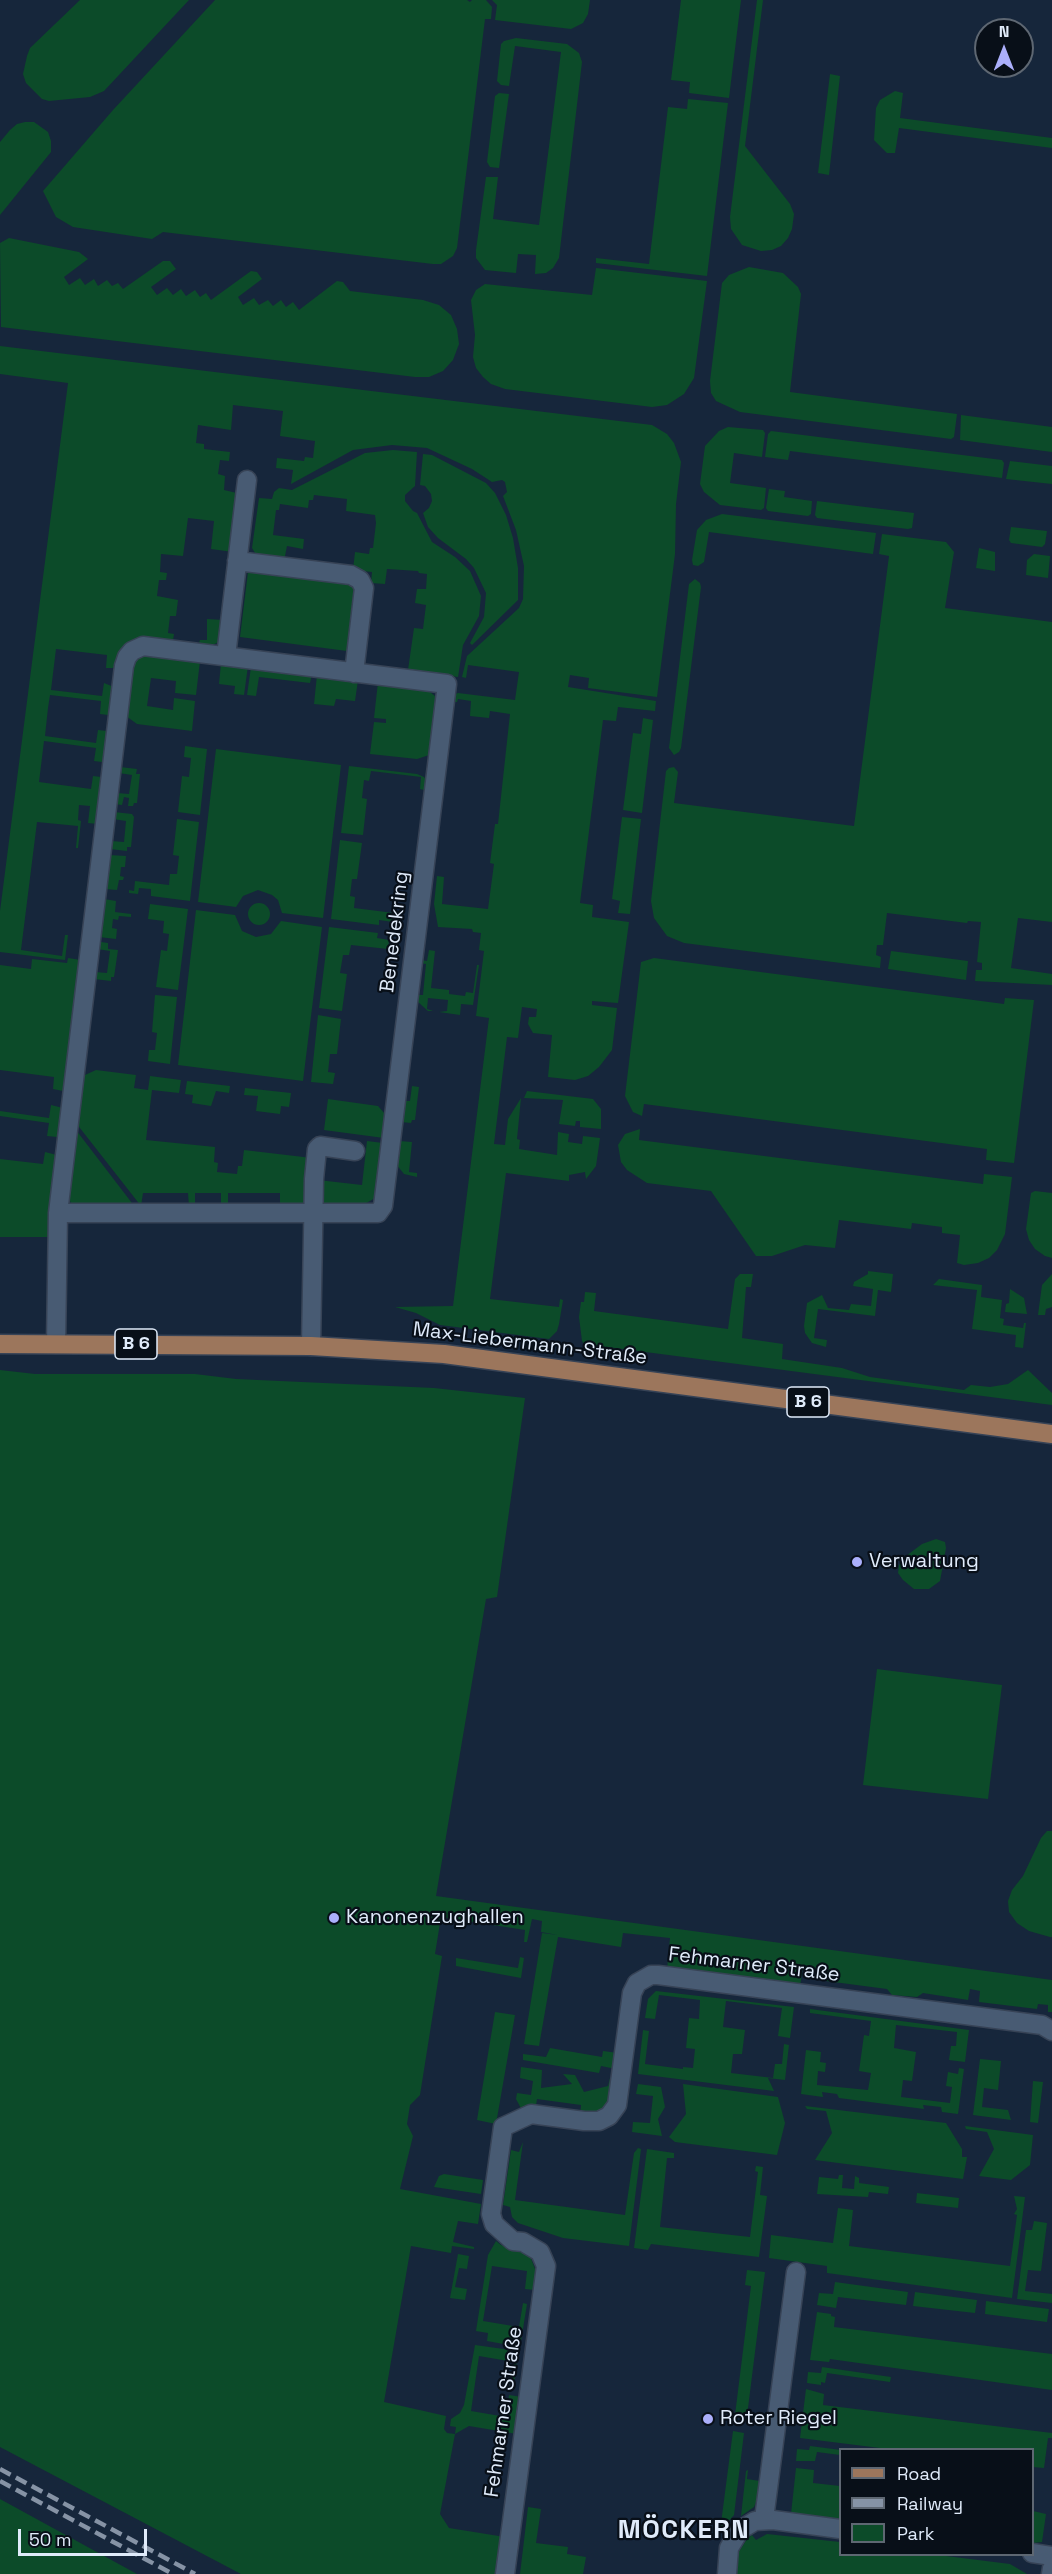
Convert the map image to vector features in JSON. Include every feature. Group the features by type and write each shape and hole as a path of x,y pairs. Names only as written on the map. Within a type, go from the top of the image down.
{"main road":[{"name":"Max-Liebermann-Straße","path":"0,1344 311,1346 444,1354 1052,1434"}],"street":[{"path":"226,656 247,480"},
{"path":"237,561 351,575 360,580 364,588 354,672"},
{"name":"Benedekring","path":"56,1344 58,1213 124,666 127,657 132,651 143,646 447,684 383,1206 378,1213 58,1213"},
{"path":"311,1346 318,1146 355,1150"},
{"name":"Fehmarner Straße","path":"505,2574 546,2266 540,2252 523,2242 513,2241 494,2224 491,2214 503,2127 531,2114 584,2121 599,2121 609,2116 617,2106 632,1993 637,1983 651,1975 658,1975 1042,2025 1052,2031"},
{"path":"764,2519 796,2272"},
{"path":"727,2574 729,2548 741,2530 755,2521 764,2519 839,2529"},
{"path":"1034,2553 1052,2556"},
{"path":"1051,2574 1052,2568"}],"green space":[{"path":"80,0 189,0 104,91 90,97 49,101 42,99 26,83 23,74 30,48"},
{"path":"215,0 467,0 470,2 486,0 492,7 491,19 485,19 457,248 453,256 441,264 433,264 163,232 152,239 73,227 56,217 43,191 113,110"},
{"path":"492,0 590,0 588,14 583,23 571,29 495,20 497,5"},
{"path":"681,0 741,0 729,98 689,93 690,82 671,80"},
{"path":"757,0 763,0 745,146 790,204 794,214 792,229 781,246 761,251 742,245 731,229 730,217"},
{"path":"516,38 567,44 579,53 582,62 559,258 553,268 546,273 535,274 536,255 518,254 516,273 485,270 476,258 486,177 498,177 493,219 539,225 561,52 515,46 509,86 501,85 497,81 501,44"},
{"path":"830,74 840,76 829,175 818,173"},
{"path":"895,91 903,93 900,118 1052,138 1052,148 899,128 895,153 887,153 874,140 876,108 880,100"},
{"path":"499,93 509,94 499,168 490,167 487,162 495,96"},
{"path":"688,99 728,103 707,276 596,263 596,258 649,264 668,107 687,109"},
{"path":"34,122 48,132 51,152 0,215 0,142 17,124"},
{"path":"9,238 79,252 88,259 64,277 69,285 80,278 85,285 94,279 98,286 107,280 112,286 118,283 123,289 163,261 170,261 176,269 151,287 157,295 167,288 173,295 181,289 186,296 195,290 200,297 206,293 211,300 251,271 257,272 262,279 238,297 243,305 254,298 259,305 268,300 273,306 281,300 286,307 293,302 299,310 337,281 343,282 350,291 423,300 439,305 451,315 457,329 459,344 453,360 443,371 429,377 415,377 1,327 0,243"},
{"path":"749,267 783,273 798,287 801,294 790,392 957,414 954,437 951,439 740,412 716,401 711,393 710,381 722,283 729,275"},
{"path":"596,268 707,281 694,378 684,394 667,405 652,407 505,389 491,384 483,377 476,368 473,357 475,335 471,300 476,290 485,284 592,295"},
{"path":"0,346 652,425 667,434 674,443 681,462 676,504 675,554 657,697 588,688 589,678 570,675 568,687 656,701 655,711 618,707 616,721 603,720 580,903 593,905 592,917 629,922 618,1003 592,1001 592,1005 617,1008 612,1050 599,1067 588,1076 575,1080 548,1077 552,1035 533,1033 528,1024 529,1017 536,1017 537,1009 522,1007 518,1038 507,1037 494,1144 505,1145 508,1119 521,1098 517,1139 520,1140 519,1149 557,1155 558,1132 569,1134 568,1142 582,1144 583,1136 600,1138 596,1166 586,1179 585,1172 569,1175 569,1181 506,1173 490,1299 559,1307 560,1299 563,1300 557,1331 549,1339 440,1325 416,1313 395,1307 453,1306 489,1018 476,1016 484,951 479,950 481,933 473,932 472,929 438,927 434,904 437,876 444,877 442,904 488,909 494,864 490,863 495,824 498,824 510,714 490,711 489,718 470,716 471,701 458,699 457,702 453,702 453,695 458,693 515,700 519,672 468,665 466,678 462,677 467,656 519,608 523,599 524,566 516,530 503,496 507,492 505,482 502,480 492,482 472,469 427,448 392,445 353,450 291,484 293,470 276,468 277,458 304,461 305,457 313,458 315,441 280,436 283,411 233,405 231,430 198,425 196,443 204,444 204,449 230,452 229,461 220,460 218,474 225,476 224,490 241,494 233,552 211,549 214,521 188,518 183,556 161,554 160,572 167,573 166,580 159,580 157,596 178,600 176,616 170,616 168,633 174,634 173,640 199,643 200,640 207,640 207,619 223,620 219,642 210,646 145,638 113,668 106,668 107,655 56,649 51,690 102,696 104,683 114,687 111,713 100,714 101,701 50,695 45,736 96,743 98,730 107,731 109,734 105,759 102,762 94,761 96,748 44,741 39,782 91,789 93,776 101,777 103,780 98,824 88,823 90,806 79,805 78,820 81,821 78,848 76,848 78,826 37,822 21,950 62,956 65,935 68,935 65,960 0,952 0,911 68,383 0,374"},
{"path":"961,415 1052,427 1052,452 960,440"},
{"path":"728,427 763,430 765,433 762,457 734,453 730,483 766,488 764,508 761,510 720,505 704,492 700,484 705,446 719,431"},
{"path":"771,431 1002,460 1004,463 1002,478 790,451 788,460 765,457 768,434"},
{"path":"393,450 417,452 415,486 405,495 405,501 417,513 432,542 455,557 470,571 481,596 479,616 463,645 458,677 408,670 414,628 423,629 426,605 415,603 417,589 426,589 427,574 418,571 387,569 385,584 371,583 372,572 353,570 355,552 369,554 370,548 373,548 375,515 346,511 347,499 314,495 313,500 309,500 308,508 280,504 279,510 276,510 273,535 304,539 303,549 287,546 284,561 257,556 252,548 259,498 272,499 274,492 279,488 292,490 365,453"},
{"path":"423,454 432,455 486,483 495,493 506,515 513,538 518,568 518,600 472,645 470,643 484,617 486,593 474,568 428,527 423,513 432,501 431,494 425,486 420,485"},
{"path":"1010,461 1052,466 1052,484 1006,479"},
{"path":"769,489 785,491 784,497 812,501 811,514 808,516 768,511 766,508"},
{"path":"817,501 914,513 912,528 817,518 815,515"},
{"path":"722,514 876,533 873,554 709,532 704,562 698,566 693,565 697,530 706,520"},
{"path":"1011,527 1047,531 1045,544 1042,547 1011,543 1009,540"},
{"path":"882,534 946,542 954,552 945,608 1052,622 1052,922 1018,918 1011,968 1052,974 1052,985 975,981 976,970 982,970 982,963 977,962 981,922 968,921 967,923 887,913 883,945 877,945 876,955 881,957 880,968 684,943 667,936 654,918 651,901 666,771 669,768 674,767 678,772 674,803 854,826 889,556 879,554"},
{"path":"979,548 995,552 995,571 976,568"},
{"path":"1034,554 1050,556 1048,578 1026,575 1027,560"},
{"path":"248,572 352,585 354,589 347,651 240,637"},
{"path":"695,579 701,587 681,748 674,755 669,748 689,584"},
{"path":"145,655 200,661 196,695 175,693 176,681 151,678 147,706 173,710 174,698 195,701 192,731 137,724 126,716 131,670 135,661"},
{"path":"221,663 248,666 244,695 234,694 235,686 219,684"},
{"path":"251,667 312,674 310,683 259,677 256,696 247,695"},
{"path":"317,675 358,680 355,701 336,699 334,706 314,704"},
{"path":"378,682 425,688 435,696 437,703 432,754 417,759 370,754 374,722 386,723 386,719 374,718"},
{"path":"643,718 653,720 642,813 623,810 633,733 641,734"},
{"path":"185,746 207,749 200,815 178,812 182,776 189,777 191,758 184,757"},
{"path":"216,749 341,765 323,918 282,913 278,900 258,890 243,896 236,907 198,902"},
{"path":"349,766 417,774 424,777 428,782 425,800 423,800 424,790 420,789 421,777 371,771 369,781 364,780 362,798 367,799 363,835 341,833"},
{"path":"120,767 137,769 136,774 140,774 137,803 133,806 128,806 129,798 124,797 122,805 115,804 117,793 129,794 132,775 119,773"},
{"path":"114,812 132,814 134,817 131,847 127,847 127,851 110,849 111,841 124,842 126,821 113,819"},
{"path":"622,817 641,819 630,914 618,913 620,901 612,899"},
{"path":"177,819 199,822 190,901 151,896 151,889 139,888 138,894 129,893 129,890 134,891 135,881 169,885 170,874 177,874 179,856 173,855"},
{"path":"340,840 362,843 357,879 352,879 350,896 355,897 354,908 394,913 393,922 379,920 379,925 331,919"},
{"path":"109,855 126,856 125,867 121,867 120,876 124,877 123,880 119,880 117,890 105,889"},
{"path":"104,899 116,901 115,912 131,914 131,917 119,916 118,920 113,919 112,928 117,929 116,939 99,937"},
{"path":"255,903 263,903 270,910 270,918 263,925 255,925 248,918 248,910"},
{"path":"150,904 188,909 178,990 156,987 161,950 167,951 169,934 163,933 164,921 148,919"},
{"path":"196,910 235,915 242,931 256,937 271,934 281,921 322,927 303,1081 178,1065"},
{"path":"329,927 378,933 377,938 389,940 388,949 351,945 349,955 343,955 340,973 347,974 342,1011 319,1008"},
{"path":"101,942 108,943 108,949 118,950 114,977 111,977 111,981 94,979 95,972 107,973 110,951 97,949"},
{"path":"429,950 435,951 431,988 449,990 449,994 465,996 466,992 473,993 477,965 479,965 473,1005 461,1004 460,1015 439,1012 447,1011 448,1000 428,998 427,1009 433,1011 428,1011 418,1002 417,995 423,995 426,964 420,963 421,960 427,961"},
{"path":"891,951 968,961 966,980 888,969"},
{"path":"68,958 81,960 66,1088 63,1091 53,1089 54,1077 0,1070 0,965 31,969 32,959 67,963"},
{"path":"654,958 1004,1004 1005,998 1034,1000 1014,1163 986,1160 987,1149 644,1104 642,1116 633,1112 625,1096 641,962"},
{"path":"155,995 177,997 170,1064 148,1061 149,1050 155,1050 157,1033 152,1032"},
{"path":"318,1015 341,1019 337,1054 330,1054 328,1072 335,1073 333,1084 311,1082"},
{"path":"96,1070 136,1075 134,1088 148,1090 150,1076 181,1080 179,1093 152,1090 146,1140 215,1147 214,1162 218,1163 217,1172 237,1174 238,1166 242,1166 244,1150 312,1158 307,1206 280,1206 280,1193 228,1193 228,1206 221,1206 221,1193 195,1193 195,1206 189,1206 188,1193 143,1193 141,1206 76,1123 81,1080 85,1075"},
{"path":"187,1081 230,1086 229,1093 216,1091 211,1106 192,1103 193,1095 185,1094"},
{"path":"412,1086 419,1087 415,1120 411,1123 401,1122 404,1101 410,1101"},
{"path":"245,1088 291,1093 289,1107 281,1106 280,1114 256,1111 258,1096 244,1095"},
{"path":"527,1091 593,1099 601,1109 601,1129 580,1127 580,1121 576,1121 575,1126 559,1124 563,1100 524,1098"},
{"path":"328,1099 378,1106 385,1114 384,1138 324,1130"},
{"path":"51,1105 63,1108 60,1135 57,1137 47,1136 49,1123 0,1116 0,1111 49,1118"},
{"path":"640,1129 639,1140 983,1184 984,1174 1012,1177 1005,1234 997,1250 989,1258 978,1263 964,1265 957,1263 960,1235 942,1233 942,1227 912,1223 911,1229 839,1220 835,1248 805,1245 772,1256 756,1256 711,1191 647,1183 627,1170 621,1162 618,1145 625,1134"},
{"path":"76,1130 135,1207 75,1206 71,1203 69,1199"},
{"path":"367,1141 383,1143 378,1193 375,1198 363,1205 316,1205 318,1180 362,1185"},
{"path":"399,1141 412,1142 409,1172 417,1173 417,1177 404,1174 396,1164"},
{"path":"45,1152 57,1155 50,1237 0,1237 0,1159 43,1164"},
{"path":"1035,1191 1052,1193 1052,1258 1035,1249 1026,1229 1031,1193"},
{"path":"868,1271 893,1274 891,1292 878,1290 875,1316 818,1309 814,1338 827,1340 826,1347 812,1343 805,1333 804,1326 807,1303 822,1295 828,1308 849,1310 851,1304 871,1306 873,1289 853,1286 854,1282 868,1274"},
{"path":"740,1274 753,1274 751,1287 746,1287 742,1338 783,1344 782,1359 842,1368 870,1377 964,1390 971,1385 990,1387 1008,1384 1028,1370 1052,1393 1052,1405 584,1344 582,1341 579,1317 585,1292 596,1293 594,1311 728,1329 735,1279"},
{"path":"1052,1274 1052,1307 1046,1309 1045,1315 1038,1315 1042,1285"},
{"path":"939,1279 982,1285 981,1297 1002,1300 1000,1318 1004,1319 1003,1325 1023,1328 1026,1323 1023,1348 1015,1347 1016,1335 972,1329 977,1290 933,1285"},
{"path":"1010,1289 1024,1298 1027,1314 1005,1312 1006,1304 1009,1303"},
{"path":"0,1370 35,1374 195,1374 236,1379 434,1388 525,1398 497,1597 486,1599 436,1896 1052,1980 1052,2012 1048,2012 1048,2005 1038,2004 1037,2009 979,2002 980,1991 970,1989 968,2000 923,1993 917,1997 892,1995 887,1989 826,1981 827,1970 803,1966 800,1987 667,1970 670,1938 623,1933 621,1947 558,1937 539,2046 524,2044 542,1933 558,1935 541,1932 542,1921 532,1919 527,1942 524,1942 525,1930 441,1917 435,1954 442,1956 420,2095 410,2105 407,2124 413,2136 400,2189 481,2204 478,2224 458,2221 453,2242 474,2247 474,2249 452,2246 451,2253 411,2246 384,2402 446,2416 444,2429 447,2433 455,2434 440,2514 449,2528 505,2537 500,2574 241,2574 0,2447"},
{"path":"936,1539 945,1542 946,1548 940,1581 929,1589 914,1589 898,1573 899,1565 906,1556 922,1544"},
{"path":"877,1669 1002,1685 988,1799 863,1785"},
{"path":"1047,1831 1052,1831 1052,1937 1029,1931 1017,1923 1009,1912 1008,1901 1012,1890 1023,1876 1041,1838"},
{"path":"520,1957 524,1958 521,1978 456,1966 456,1958 518,1968"},
{"path":"656,1991 794,2007 790,2038 778,2036 782,2008 726,2001 723,2027 745,2030 742,2054 733,2054 731,2073 773,2078 775,2064 782,2064 784,2044 789,2045 785,2080 768,2078 774,2091 638,2074 643,2030 649,2031 645,2064 683,2069 683,2067 693,2068 695,2049 686,2048 689,2018 699,2019 700,2000 659,1995 655,2019 645,2018 648,1999"},
{"path":"810,2009 969,2030 965,2062 949,2060 951,2046 956,2046 957,2032 896,2025 894,2048 916,2052 912,2081 903,2080 901,2097 950,2103 952,2087 946,2086 948,2072 958,2074 959,2068 964,2069 958,2114 942,2112 941,2107 923,2105 924,2109 839,2098 837,2094 822,2092 823,2097 801,2094 806,2050 821,2052 820,2062 826,2063 825,2072 818,2071 817,2085 868,2090 871,2073 859,2071 864,2035 869,2036 871,2021 810,2013"},
{"path":"495,2012 515,2015 496,2124 477,2120"},
{"path":"550,2048 602,2057 603,2051 618,2053 616,2069 601,2066 599,2073 523,2060 523,2054 546,2057"},
{"path":"980,2059 1001,2061 998,2090 984,2088 982,2107 1008,2110 1011,2120 973,2115"},
{"path":"521,2067 542,2070 541,2088 572,2084 563,2074 575,2075 584,2092 608,2086 610,2078 614,2079 613,2092 605,2111 580,2118 581,2105 537,2099 535,2112 523,2112 516,2099 517,2093 531,2095 533,2081 520,2078"},
{"path":"1033,2081 1043,2082 1038,2123 1030,2122"},
{"path":"638,2084 661,2087 665,2107 658,2119 662,2136 632,2132 633,2122 650,2123 653,2096 636,2094"},
{"path":"683,2084 778,2097 785,2123 777,2155 675,2142 669,2137 686,2114"},
{"path":"805,2106 946,2123 962,2149 962,2157 967,2157 963,2179 815,2160 832,2133 826,2111 807,2109"},
{"path":"965,2126 1033,2135 1030,2165 1011,2180 979,2176 994,2149 987,2132 966,2129"},
{"path":"523,2142 515,2200 625,2215 634,2153 638,2148 641,2149 629,2246 563,2238 518,2223 512,2217 510,2207 503,2205 511,2150 519,2152"},
{"path":"647,2149 674,2153 674,2158 667,2158 660,2227 750,2237 758,2172 755,2171 756,2166 763,2167 760,2195 767,2196 759,2257 651,2244 648,2250 634,2248"},
{"path":"444,2174 483,2180 481,2194 434,2187 439,2176"},
{"path":"839,2175 843,2175 842,2188 854,2189 855,2176 859,2178 859,2183 889,2187 888,2194 869,2192 868,2197 817,2194 819,2177 838,2179"},
{"path":"917,2193 959,2198 958,2208 916,2203"},
{"path":"1014,2196 1025,2197 1012,2298 827,2273 827,2266 769,2258 771,2235 833,2243 838,2208 853,2210 849,2246 1010,2266 1017,2215 1014,2214 1017,2209"},
{"path":"1034,2221 1047,2223 1041,2271 1028,2270 1025,2291 1052,2294 1052,2303 1017,2299 1026,2230 1032,2230"},
{"path":"496,2241 501,2245 523,2250 530,2256 537,2274 535,2290 525,2289 527,2271 492,2266 483,2321 519,2327 523,2303 527,2304 520,2347 487,2341 488,2333 476,2331 488,2255"},
{"path":"458,2254 469,2256 467,2269 459,2268 455,2287 467,2289 465,2300 450,2298"},
{"path":"747,2270 765,2272 747,2416 735,2415 751,2286 745,2285"},
{"path":"835,2282 908,2292 906,2305 838,2297 836,2308 817,2305 819,2293 833,2294"},
{"path":"915,2292 977,2300 975,2313 913,2306"},
{"path":"986,2301 1049,2309 1047,2322 985,2314"},
{"path":"817,2312 831,2314 835,2317 834,2327 1052,2354 1052,2390 830,2359 829,2362 810,2360"},
{"path":"475,2345 518,2351 514,2385 511,2384 514,2362 479,2356 471,2411 506,2417 509,2395 522,2397 517,2434 469,2426 455,2434 456,2427 450,2426 451,2419 460,2413 464,2405"},
{"path":"822,2367 891,2377 890,2382 827,2373 825,2383 821,2382 821,2385 807,2383 808,2372 821,2373"},
{"path":"806,2389 824,2394 823,2405 1052,2433 1052,2438 1048,2438 1044,2468 1034,2467 1034,2448 880,2448 800,2438"},
{"path":"733,2431 744,2433 734,2515 725,2525 724,2531 720,2531"},
{"path":"810,2446 839,2450 839,2455 817,2452 815,2461 796,2461 797,2449 809,2450"},
{"path":"796,2468 814,2470 813,2483 839,2486 839,2520 791,2514"},
{"path":"748,2470 747,2479 760,2481 758,2497 754,2507 741,2516 746,2471"},
{"path":"0,2499 137,2574 0,2574"},
{"path":"528,2507 541,2509 536,2543 568,2547 567,2554 586,2557 583,2574 520,2574"},
{"path":"1034,2511 1046,2514 1042,2542 1034,2543"},
{"path":"767,2534 839,2542 839,2556 946,2556 1010,2564 1027,2574 736,2574 738,2553 752,2535 756,2540"}],"railway":[{"path":"0,2469 195,2574"},
{"path":"0,2481 173,2574"}],"place":[{"name":"Verwaltung","path":"857,1562"},
{"name":"Kanonenzughallen","path":"334,1918"},
{"name":"Roter Riegel","path":"708,2419"}],"district":[{"name":"MÖCKERN","path":"684,2531"}]}
